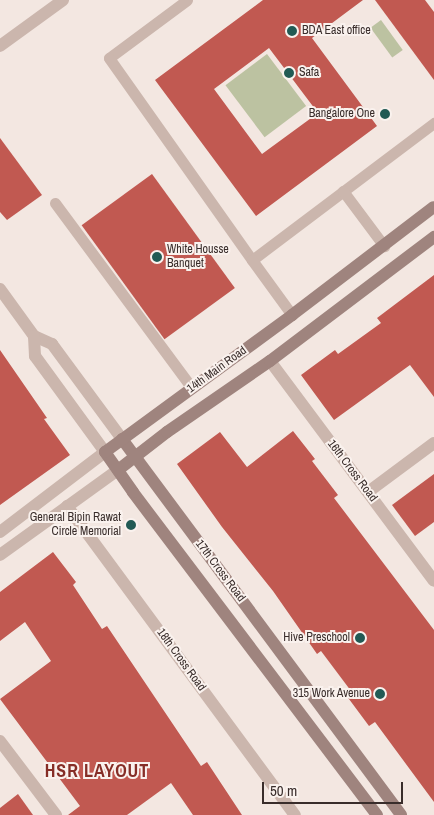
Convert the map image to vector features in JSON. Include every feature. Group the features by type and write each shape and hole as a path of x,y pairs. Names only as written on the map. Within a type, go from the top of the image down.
{"main road":[{"name":"14th Main Road","path":"105,452 292,315 434,207"},
{"name":"14th Main Road","path":"118,470 270,361 434,237"},
{"name":"17th Cross Road","path":"122,439 401,815"},
{"name":"17th Cross Road","path":"105,452 377,815"}],"street":[{"path":"0,46 63,0"},
{"name":"17th Cross Road","path":"0,289 34,336 52,344 122,439"},
{"name":"17th Cross Road","path":"34,336 35,356 105,452"},
{"name":"16th Cross Road","path":"270,361 434,581"},
{"path":"368,492 434,443"},
{"name":"14th Main Road","path":"0,532 105,452"},
{"name":"14th Main Road","path":"0,556 118,470"},
{"name":"18th Cross Road","path":"67,506 295,815"},
{"path":"0,741 56,815"}],"lane":[{"path":"187,0 109,58 292,315"},
{"path":"252,260 434,124"},
{"path":"343,191 384,246"},
{"path":"55,203 192,388"}],"green space":[{"path":"381,20 403,50 392,58 370,28"},
{"path":"267,54 306,106 265,137 225,85"}],"building":[{"path":"263,0 363,0 312,38 377,126 256,216 155,80","holes":["269,48 318,113 262,154 214,89"]},
{"path":"375,0 425,0 434,12 434,80"},
{"path":"0,138 42,195 7,220 0,212"},
{"name":"White Housse Banquet","path":"152,174 235,288 164,339 82,225"},
{"path":"434,275 434,397 410,365 334,420 301,375 335,350 338,354 381,323 377,318"},
{"path":"0,350 47,418 44,419 70,455 0,505"},
{"path":"293,431 315,459 312,461 338,495 334,498 434,630 434,802 375,722 369,726 346,695 351,691 321,651 317,654 273,591 222,527 177,464 220,432 247,467"},
{"path":"434,474 434,522 415,536 392,505"},
{"path":"53,552 76,582 73,585 102,629 107,626 201,766 207,762 242,815 193,815 171,783 127,815 68,815 80,806 0,699 51,661 25,622 0,641 0,592"},
{"path":"18,794 33,815 0,815 0,808"}],"place":[{"name":"BDA East office","path":"292,31"},
{"name":"Safa","path":"289,73"},
{"name":"Bangalore One","path":"385,114"},
{"name":"White Housse Banquet","path":"157,257"},
{"name":"General Bipin Rawat Circle Memorial","path":"131,525"},
{"name":"Hive Preschool","path":"360,638"},
{"name":"315 Work Avenue","path":"380,694"}],"district":[{"name":"HSR LAYOUT","path":"97,771"}]}
